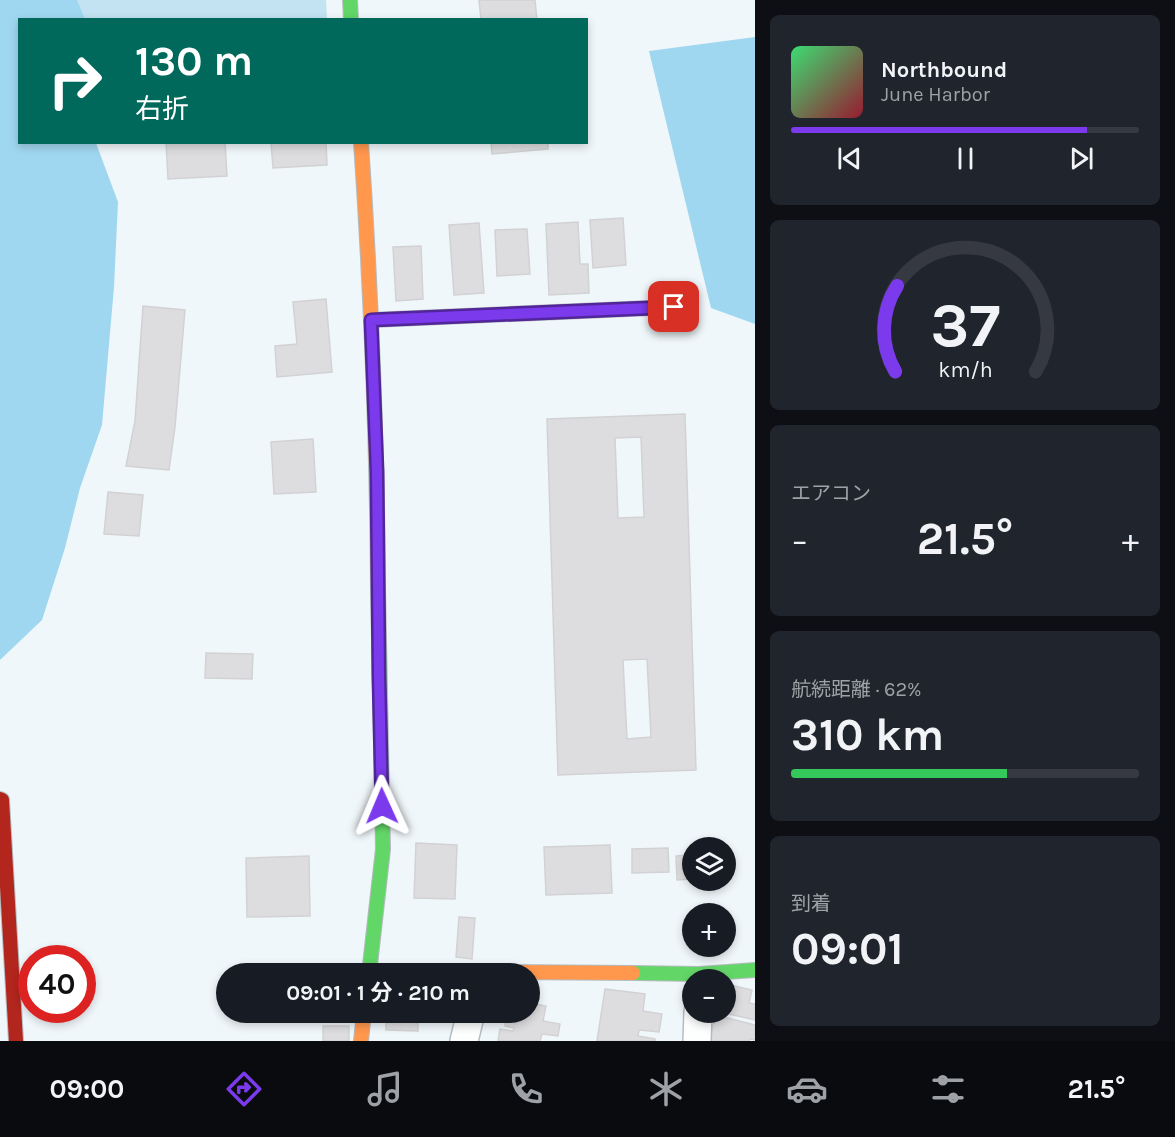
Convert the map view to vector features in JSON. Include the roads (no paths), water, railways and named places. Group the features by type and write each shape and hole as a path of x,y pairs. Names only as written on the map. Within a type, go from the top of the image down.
{"street":[{"path":"350,0 351,18"},
{"path":"361,144 377,472 383,849 370,963"},
{"path":"371,320 674,307"},
{"path":"0,799 2,800 5,944 16,1041"},
{"path":"736,972 755,970"},
{"path":"540,974 682,977"},
{"path":"361,1041 363,1023"},
{"path":"464,1041 468,1023"},
{"path":"697,1041 698,1023"}]}
